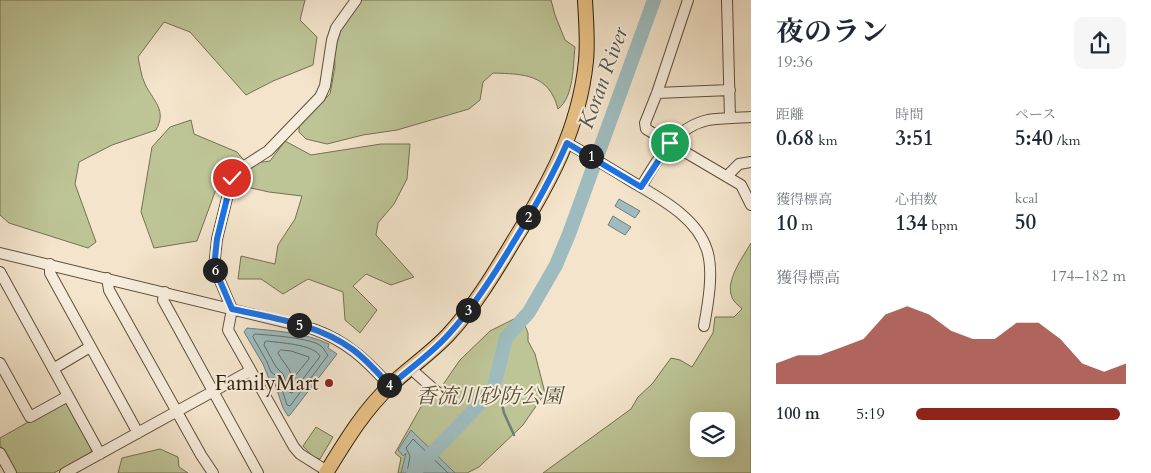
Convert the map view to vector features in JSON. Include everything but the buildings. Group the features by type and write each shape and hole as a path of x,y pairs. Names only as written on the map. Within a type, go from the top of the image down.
{"main road":[{"path":"326,472 366,412 390,386 448,336 491,279 546,186 567,143 581,92 586,60 585,0"}],"street":[{"path":"326,472 300,454 294,447 250,371 228,330 232,309 214,267 217,239 232,178 243,167 268,152 320,97 325,86 332,40 336,28 356,0"},
{"path":"688,0 657,94 645,123 646,129 741,185 751,205"},
{"path":"727,0 730,118"},
{"path":"657,94 730,90"},
{"path":"641,187 670,143 684,131 706,121 751,117"},
{"path":"567,143 668,204 688,220 701,238 707,251 709,281 704,326"},
{"path":"727,176 739,164 751,162"},
{"path":"0,253 313,329 331,336 350,348 363,358 390,386"},
{"path":"50,264 50,273 138,433"},
{"path":"0,272 100,454"},
{"path":"107,278 109,290 201,455 213,473"},
{"path":"165,292 163,300 258,473"},
{"path":"53,369 90,347"},
{"path":"0,363 30,417 68,396"},
{"path":"410,368 437,392"},
{"path":"65,473 250,371"},
{"path":"0,453 11,473"}],"green space":[{"path":"0,0 305,0 300,20 317,37 313,65 273,81 246,95 190,32 164,22 138,57 144,81 160,111 156,130 112,145 79,162 75,184 96,242 88,248 9,223 0,215"},
{"path":"361,0 551,0 565,40 575,47 572,80 567,97 558,109 554,97 542,82 534,78 515,74 493,73 483,82 480,100 469,109 397,130 363,135 327,144 306,139 299,132 299,124 330,94 335,67 335,35"},
{"path":"191,120 194,134 237,152 247,164 270,161 285,141 311,155 381,144 410,144 407,179 394,204 378,223 376,235 414,277 391,285 366,274 353,286 377,310 360,333 345,320 343,292 308,279 283,294 261,279 238,279 241,256 275,264 278,245 295,219 302,196 269,192 219,181 197,241 154,248 141,212 152,147 170,127"},
{"path":"751,243 751,473 543,473 631,409 638,397 652,384 671,358 680,360 692,367 713,333 715,317 734,317 742,309 734,301 730,287 739,263"},
{"name":"香流川砂防公園","path":"516,318 524,323 528,333 528,341 535,354 545,393 523,425 479,467 467,473 398,473 401,458 395,453 422,405 442,386 460,360 490,331"},
{"path":"62,403 68,404 92,447 91,452 54,473 16,473 0,445 0,438"},
{"path":"316,427 333,437 320,459 313,457 303,446"},
{"path":"160,449 178,457 179,467 188,473 118,473 122,458"}],"water":[{"path":"619,199 640,211 635,218 615,206"},
{"path":"613,216 631,227 625,235 608,225"},
{"path":"247,328 309,337 329,344 328,348 337,354 288,416 283,408 273,378 269,379 263,364 244,332"},
{"path":"411,430 455,473 401,473 406,453 403,456 398,450"}],"waterway":[{"name":"Koran River","path":"413,473 493,390 506,338 529,312 556,265 569,234 654,0"},
{"path":"496,378 504,413 514,435"}],"place":[{"name":"FamilyMart","path":"329,383"}],"route":[{"path":"232,178 217,239 214,267 232,309 313,329 331,336 363,358 390,386 448,336 491,279 546,186 567,143 641,187 670,143"}]}
